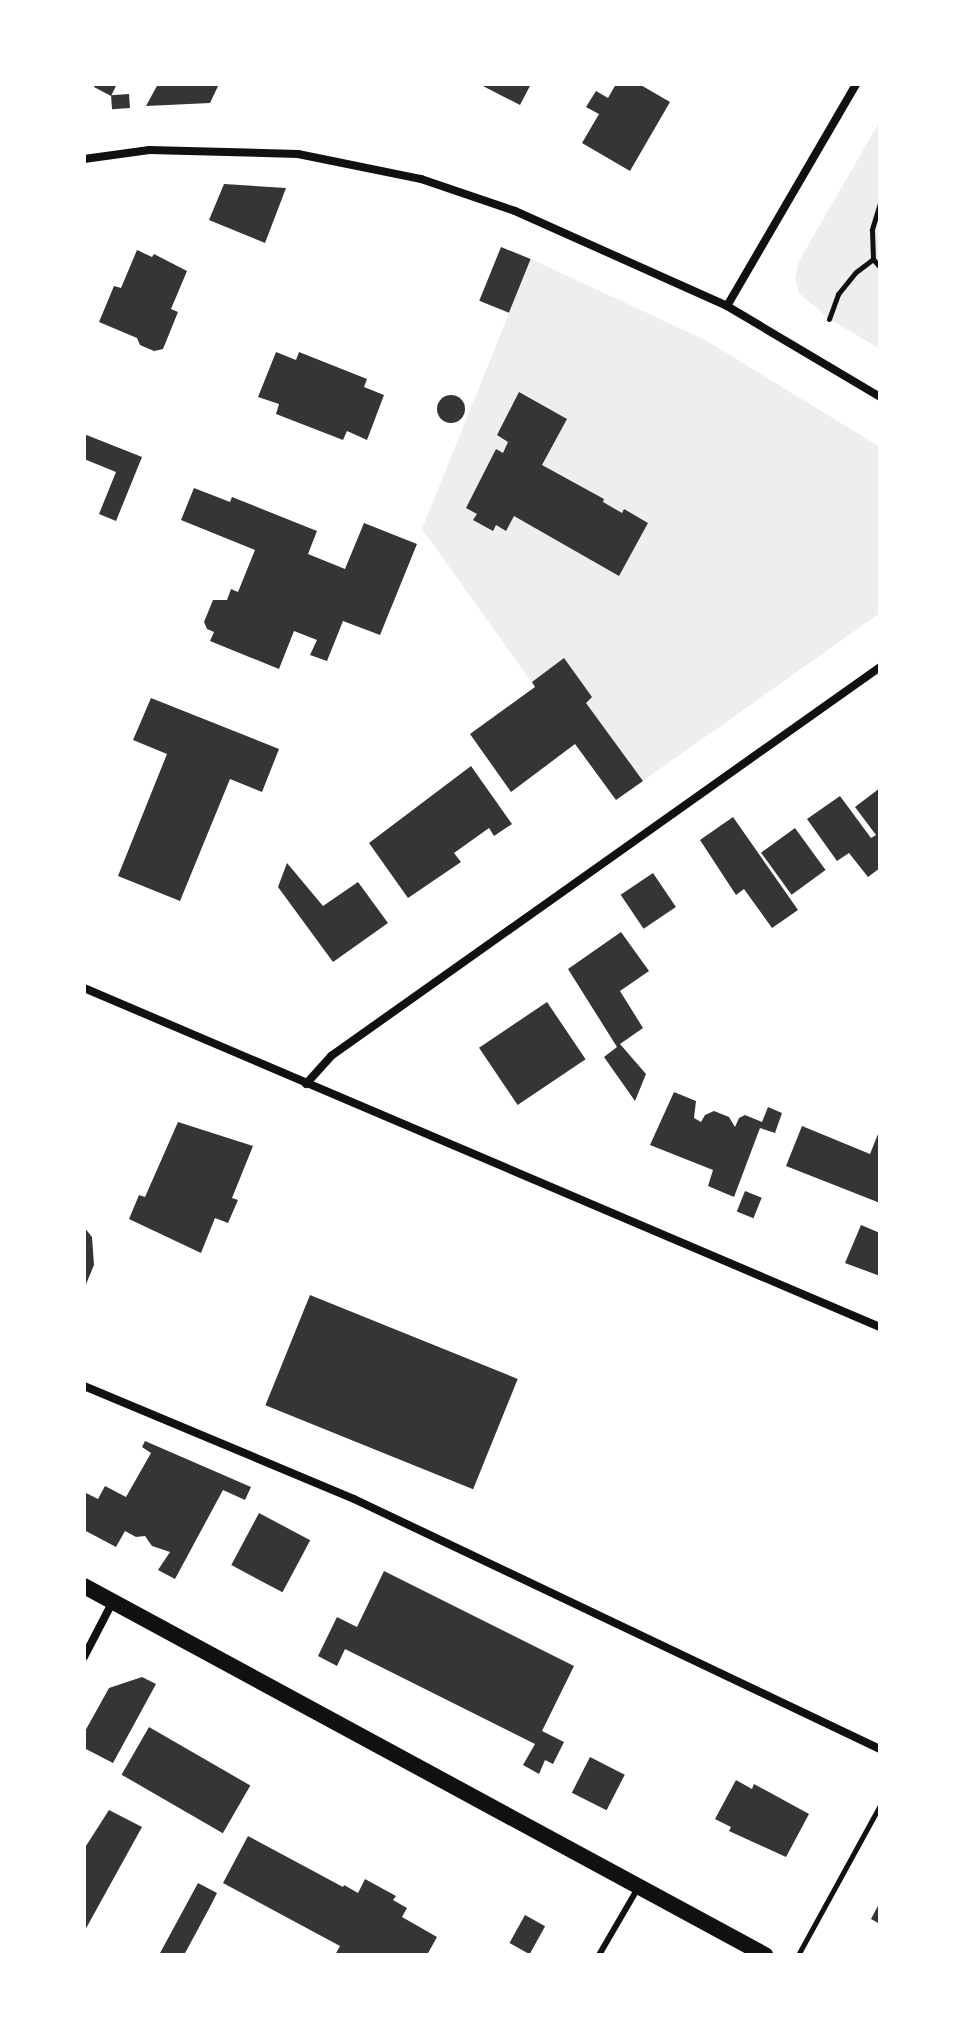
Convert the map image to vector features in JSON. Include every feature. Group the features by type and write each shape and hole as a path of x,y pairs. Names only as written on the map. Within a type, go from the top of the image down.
{"main road":[{"path":"84,1586 765,1955"}],"street":[{"path":"727,306 856,84"},
{"path":"84,159 149,150 298,154 421,179 515,211 727,306 880,397"},
{"path":"306,1084 331,1056 880,667"},
{"path":"84,988 880,1327"},
{"path":"84,1386 354,1499 880,1749"},
{"path":"84,1657 113,1601"}],"lane":[{"path":"599,1955 638,1888"}],"path":[{"path":"880,203 872,230 873,259 880,267"},
{"path":"829,319 838,294 856,272 873,259"},
{"path":"798,1955 880,1805"}],"shaded area":[{"path":"880,121 880,349 829,319 799,293 795,278 799,261"},
{"path":"531,259 705,340 880,447 880,613 616,800 422,529"}],"building":[{"path":"95,84 117,84 111,96 94,87"},
{"path":"158,84 219,84 210,103 146,106"},
{"path":"479,84 531,84 520,105"},
{"path":"616,84 639,84 670,102 630,171 582,143 599,114 586,107 596,91 608,98"},
{"path":"129,94 130,108 112,109 111,95"},
{"path":"224,184 286,188 265,243 209,220"},
{"path":"501,247 531,259 509,313 479,301"},
{"path":"137,250 152,257 154,254 187,271 171,309 178,312 163,349 154,351 140,345 137,338 99,322 114,286 121,288"},
{"path":"276,352 296,360 299,352 367,379 364,387 384,395 367,440 347,431 343,440 276,414 279,404 258,397"},
{"path":"519,392 567,419 542,465 604,499 603,502 622,513 624,509 648,523 619,576 514,516 506,531 496,525 493,531 473,520 477,514 466,508 496,449 503,453 508,442 497,435"},
{"path":"451,395 461,399 465,409 461,419 451,423 441,419 437,409 441,399"},
{"path":"84,434 142,457 116,521 99,514 116,472 84,459"},
{"path":"194,488 230,502 232,497 317,531 308,554 345,569 364,523 417,544 380,635 343,621 327,661 310,655 317,640 294,631 279,669 210,641 214,632 207,629 204,622 213,600 227,600 231,589 238,592 255,550 181,520"},
{"path":"564,658 592,697 586,703 643,781 616,800 575,744 511,792 470,734 535,687 532,682"},
{"path":"151,698 279,749 262,792 230,779 180,901 118,876 167,754 133,740"},
{"path":"471,766 512,824 494,836 489,828 454,853 461,862 408,898 369,843"},
{"path":"880,788 880,868 868,877 849,853 837,861 807,819 840,796 871,838 876,835 855,807"},
{"path":"733,817 798,910 772,928 744,889 736,895 700,840"},
{"path":"795,828 826,870 792,895 761,853"},
{"path":"287,863 323,906 358,882 388,923 333,962 278,887"},
{"path":"653,873 676,907 644,929 621,895"},
{"path":"621,932 649,971 620,991 643,1028 620,1044 646,1074 635,1101 604,1057 617,1047 568,969"},
{"path":"547,1002 586,1059 518,1105 479,1048"},
{"path":"674,1092 696,1101 694,1118 701,1122 705,1115 714,1111 729,1117 735,1127 739,1118 745,1115 762,1122 768,1107 782,1113 775,1133 760,1128 734,1197 708,1186 713,1170 650,1145"},
{"path":"178,1122 253,1146 232,1198 238,1200 228,1223 215,1218 201,1253 129,1219 139,1195 145,1197"},
{"path":"802,1126 870,1154 880,1129 880,1203 786,1166"},
{"path":"745,1191 762,1198 753,1218 737,1211"},
{"path":"861,1225 880,1233 880,1276 845,1263"},
{"path":"84,1227 92,1237 94,1265 84,1289"},
{"path":"310,1295 518,1379 473,1489 265,1405"},
{"path":"145,1441 251,1487 245,1500 223,1490 175,1579 158,1570 170,1552 152,1546 145,1536 136,1537 125,1531 116,1547 84,1530 84,1492 98,1499 105,1486 126,1497 151,1453 142,1447"},
{"path":"259,1513 310,1540 283,1592 231,1565"},
{"path":"384,1571 574,1666 542,1731 564,1742 553,1764 545,1760 539,1774 523,1765 535,1744 345,1649 337,1666 318,1656 337,1617 357,1627"},
{"path":"142,1677 156,1684 113,1763 84,1748 84,1733 109,1688"},
{"path":"149,1727 250,1786 223,1833 122,1775"},
{"path":"590,1757 625,1775 607,1810 572,1793"},
{"path":"736,1780 752,1789 754,1784 809,1814 786,1857 729,1831 731,1827 715,1819"},
{"path":"109,1810 142,1827 84,1932 84,1849"},
{"path":"248,1836 343,1887 358,1893 365,1879 396,1896 393,1900 407,1908 402,1917 437,1937 427,1955 335,1955 340,1946 223,1883"},
{"path":"198,1883 217,1893 184,1955 159,1955"},
{"path":"880,1902 880,1924 871,1919"},
{"path":"525,1915 545,1926 530,1954 509,1943"}]}
